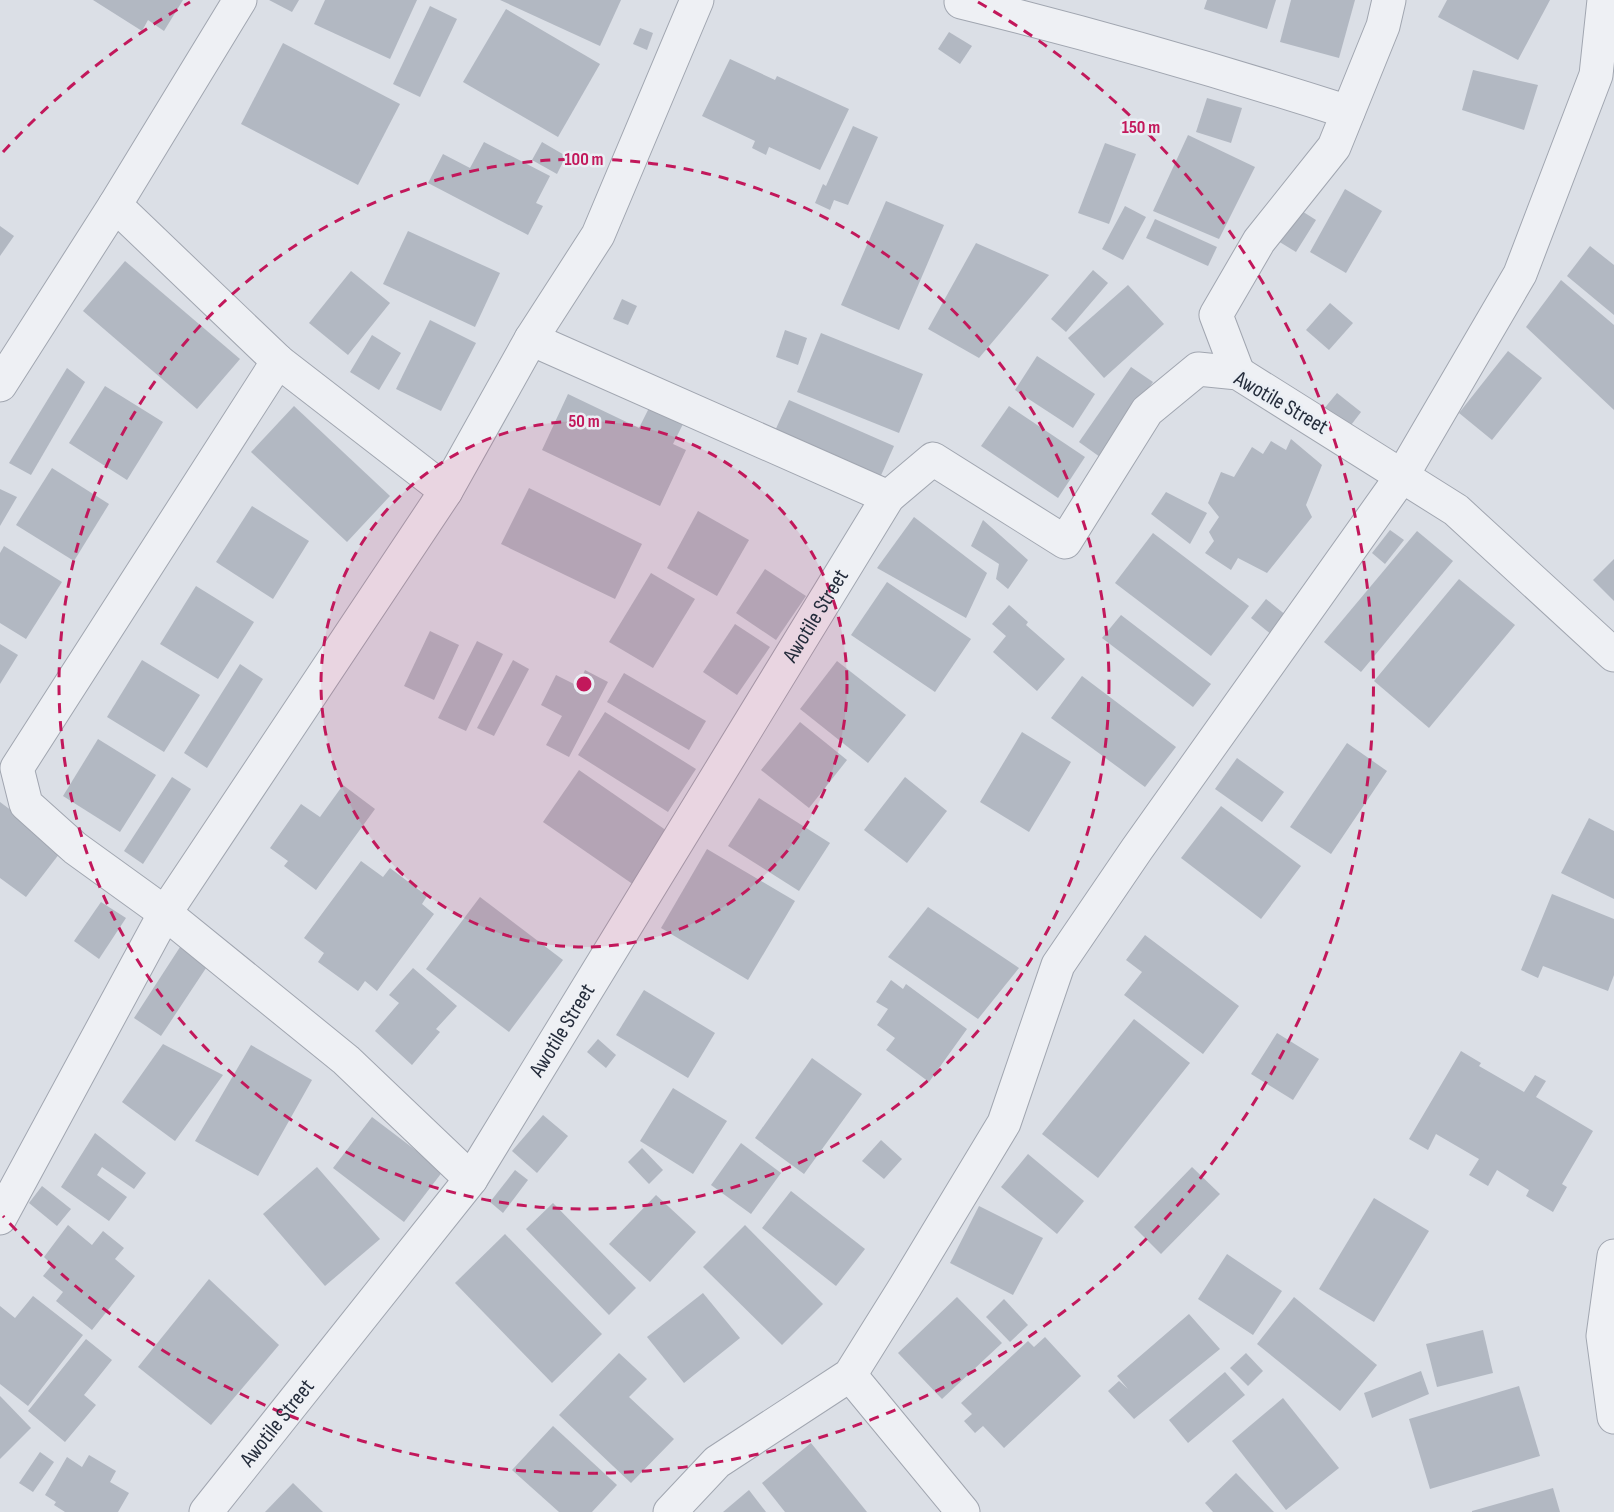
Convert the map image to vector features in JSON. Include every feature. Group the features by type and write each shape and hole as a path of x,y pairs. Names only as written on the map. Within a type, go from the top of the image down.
{"street":[{"path":"0,385 115,205 240,0"},
{"path":"0,1218 165,913 446,491 531,339 598,235 697,0"},
{"path":"1238,373 1216,315 1259,241 1334,147 1383,26 1389,0"},
{"path":"669,1512 717,1462 850,1375 1004,1123 1058,965 1137,849 1402,476 1520,274 1596,75 1604,0"},
{"path":"961,2 1073,29 1201,65 1348,112"},
{"path":"115,205 278,361 446,491"},
{"path":"531,339 888,497"},
{"path":"278,361 17,768 26,804 75,848 165,913 346,1060 471,1179"},
{"name":"Awotile Street","path":"206,1512 471,1179 888,497 933,459 1065,542 1147,411 1198,369 1238,373 1456,510 1614,655"},
{"path":"1614,1256 1603,1336 1614,1417"},
{"path":"850,1375 963,1512"}],"building":[{"path":"93,0 183,0 164,31 148,20 142,31"},
{"path":"269,0 299,0 292,12"},
{"path":"325,0 417,0 390,59 314,24"},
{"path":"500,0 621,0 600,46"},
{"path":"1207,0 1276,0 1267,29 1204,9"},
{"path":"1291,0 1355,0 1339,58 1280,42"},
{"path":"1447,0 1550,0 1518,60 1438,17"},
{"path":"430,6 457,19 420,97 393,84"},
{"path":"506,9 600,64 558,137 463,82"},
{"path":"640,28 653,33 647,50 633,44"},
{"path":"949,32 972,46 960,64 938,49"},
{"path":"283,43 400,104 358,185 241,124"},
{"path":"730,59 775,80 777,76 849,109 820,170 769,147 766,155 752,148 755,141 702,116"},
{"path":"1473,70 1538,85 1524,130 1462,110"},
{"path":"1207,98 1242,108 1231,143 1196,132"},
{"path":"853,126 878,137 848,205 834,200 830,210 815,203 823,184 826,186"},
{"path":"1188,135 1255,167 1219,239 1153,211"},
{"path":"484,142 550,176 536,203 543,206 528,235 428,183 443,154 470,168"},
{"path":"542,142 566,156 557,174 532,160"},
{"path":"1105,143 1136,154 1109,224 1078,213"},
{"path":"1345,189 1382,211 1346,273 1310,252"},
{"path":"886,201 944,225 899,330 841,305"},
{"path":"1125,206 1146,217 1123,260 1102,249"},
{"path":"1297,208 1316,220 1296,252 1278,241"},
{"path":"1155,219 1217,247 1208,266 1146,238"},
{"path":"0,226 14,236 0,256"},
{"path":"408,231 500,273 475,327 383,284"},
{"path":"976,243 1049,275 979,358 928,329"},
{"path":"1590,246 1614,265 1614,315 1567,276"},
{"path":"125,261 240,359 197,409 83,311"},
{"path":"1093,270 1108,283 1066,332 1051,319"},
{"path":"351,271 390,303 348,355 309,323"},
{"path":"1561,280 1614,325 1614,410 1526,327"},
{"path":"1128,285 1164,324 1104,378 1068,338"},
{"path":"622,299 637,306 628,325 613,319"},
{"path":"1330,303 1353,323 1329,350 1306,330"},
{"path":"430,320 476,343 441,411 396,389"},
{"path":"785,330 807,338 798,365 776,357"},
{"path":"821,333 923,374 899,433 797,392"},
{"path":"372,335 401,353 379,390 350,372"},
{"path":"1508,351 1542,378 1492,440 1459,413"},
{"path":"1037,356 1095,394 1073,428 1015,390"},
{"path":"1131,367 1153,382 1100,457 1079,442"},
{"path":"67,368 85,382 31,475 9,463"},
{"path":"105,386 163,422 127,480 69,443"},
{"path":"1337,393 1361,412 1348,429 1323,410"},
{"path":"568,394 639,428 649,408 683,424 673,444 686,450 660,506 542,450"},
{"path":"789,400 894,446 879,480 774,433"},
{"path":"294,406 390,496 347,542 251,452"},
{"path":"1009,406 1085,457 1058,498 981,446"},
{"path":"1291,439 1322,465 1306,505 1312,517 1267,573 1238,558 1231,570 1205,553 1214,541 1209,532 1219,517 1208,503 1221,472 1234,477 1252,447 1263,454 1271,441 1286,450"},
{"path":"52,468 109,504 74,561 16,525"},
{"path":"529,488 642,544 615,599 501,544"},
{"path":"0,489 17,497 0,526"},
{"path":"1166,492 1207,513 1190,544 1151,514"},
{"path":"252,506 309,541 273,599 216,562"},
{"path":"698,511 749,540 717,596 667,568"},
{"path":"914,517 987,573 966,618 877,568"},
{"path":"983,520 1028,560 1008,589 996,579 999,564 971,546"},
{"path":"1390,530 1404,540 1385,564 1372,553"},
{"path":"1417,531 1453,561 1361,672 1324,642"},
{"path":"1153,533 1249,606 1211,656 1115,583"},
{"path":"4,546 62,582 26,639 0,623 0,553"},
{"path":"1614,559 1614,601 1593,580"},
{"path":"765,569 806,596 776,640 736,613"},
{"path":"651,573 695,599 653,668 609,642"},
{"path":"1459,579 1515,625 1429,728 1374,681"},
{"path":"887,582 971,639 935,692 851,635"},
{"path":"196,586 254,622 218,679 160,644"},
{"path":"1266,599 1287,616 1272,635 1251,618"},
{"path":"1009,605 1028,622 1026,625 1065,659 1037,691 993,652 1006,636 992,624"},
{"path":"1121,615 1211,684 1193,707 1102,638"},
{"path":"735,624 770,647 737,695 703,672"},
{"path":"430,631 459,645 434,700 404,686"},
{"path":"477,641 503,654 466,731 438,718"},
{"path":"0,644 18,655 0,684"},
{"path":"142,660 200,695 164,752 107,717"},
{"path":"513,660 529,669 494,736 477,728"},
{"path":"837,661 906,715 868,763 800,709"},
{"path":"240,664 263,679 207,768 184,753"},
{"path":"585,670 608,682 569,757 546,745 562,716 541,705 556,675 578,686"},
{"path":"624,673 706,721 689,750 607,702"},
{"path":"1082,676 1176,747 1145,787 1051,718"},
{"path":"605,712 696,769 668,812 578,755"},
{"path":"800,722 847,760 809,808 761,770"},
{"path":"1022,732 1071,762 1029,832 980,802"},
{"path":"98,739 156,775 120,832 63,796"},
{"path":"1347,743 1387,771 1331,854 1290,827"},
{"path":"1237,758 1284,792 1262,822 1215,789"},
{"path":"579,770 670,833 634,885 543,822"},
{"path":"172,777 191,789 143,864 124,851"},
{"path":"905,777 947,811 907,863 864,830"},
{"path":"343,785 375,809 316,890 284,866 288,861 270,848 301,804 320,817"},
{"path":"759,798 830,843 799,891 728,846"},
{"path":"0,802 63,849 26,897 0,878"},
{"path":"1221,806 1301,866 1261,919 1181,858"},
{"path":"1589,818 1614,831 1614,899 1561,873"},
{"path":"707,849 795,901 748,980 661,928"},
{"path":"361,861 383,877 390,868 427,896 422,904 434,914 377,991 365,981 358,991 318,962 324,953 304,938"},
{"path":"1552,894 1614,919 1614,975 1608,991 1543,966 1538,978 1521,970"},
{"path":"480,897 563,960 509,1032 426,969"},
{"path":"101,902 126,918 99,959 74,941"},
{"path":"928,907 1019,968 978,1019 888,957"},
{"path":"1145,935 1239,1006 1203,1054 1124,995 1142,972 1126,960"},
{"path":"182,944 210,962 161,1036 134,1018"},
{"path":"413,968 457,1006 436,1029 440,1032 412,1065 375,1031 399,1003 389,995"},
{"path":"891,980 903,989 906,984 967,1029 929,1082 886,1050 895,1038 877,1025 888,1009 876,1002"},
{"path":"644,990 715,1033 688,1078 616,1035"},
{"path":"1134,1019 1190,1063 1098,1178 1042,1134"},
{"path":"1277,1033 1319,1059 1293,1100 1251,1074"},
{"path":"598,1039 616,1055 606,1068 587,1052"},
{"path":"163,1044 223,1075 175,1141 122,1102"},
{"path":"251,1045 312,1080 258,1176 195,1141"},
{"path":"1461,1051 1481,1063 1479,1066 1524,1092 1535,1075 1546,1081 1536,1097 1593,1131 1562,1184 1567,1187 1553,1212 1526,1196 1529,1190 1497,1170 1488,1186 1469,1175 1479,1159 1436,1134 1428,1150 1409,1139"},
{"path":"812,1058 862,1094 804,1174 755,1138"},
{"path":"673,1088 727,1121 693,1174 640,1141"},
{"path":"543,1115 568,1136 537,1173 512,1151"},
{"path":"372,1117 443,1171 404,1222 333,1168"},
{"path":"95,1133 146,1173 134,1189 102,1167 97,1175 127,1197 109,1221 61,1187"},
{"path":"881,1140 902,1159 884,1179 862,1161"},
{"path":"741,1143 781,1173 751,1214 711,1185"},
{"path":"642,1148 663,1170 649,1184 628,1162"},
{"path":"1028,1154 1084,1201 1057,1234 1001,1187"},
{"path":"317,1167 380,1239 325,1286 263,1214"},
{"path":"1192,1167 1220,1194 1161,1254 1134,1227"},
{"path":"515,1170 528,1180 503,1213 490,1202"},
{"path":"42,1186 71,1209 57,1226 29,1203"},
{"path":"791,1191 865,1249 836,1286 762,1228"},
{"path":"656,1195 696,1232 650,1282 609,1244"},
{"path":"1374,1198 1429,1231 1374,1322 1319,1289"},
{"path":"553,1203 636,1288 609,1315 526,1229"},
{"path":"979,1206 1043,1238 1013,1295 950,1263"},
{"path":"68,1225 92,1245 103,1231 124,1248 115,1259 135,1276 92,1330 56,1301 63,1292 43,1276 52,1265 44,1257"},
{"path":"745,1225 823,1304 782,1345 703,1267"},
{"path":"505,1234 602,1334 552,1383 455,1283"},
{"path":"1227,1254 1282,1291 1253,1335 1198,1299"},
{"path":"209,1279 279,1345 211,1425 138,1367"},
{"path":"703,1293 740,1338 684,1383 647,1337"},
{"path":"33,1296 83,1335 28,1406 0,1384 0,1306 15,1318"},
{"path":"957,1297 1002,1343 942,1399 898,1353"},
{"path":"1294,1297 1377,1365 1340,1411 1257,1344"},
{"path":"1004,1299 1028,1325 1010,1342 986,1317"},
{"path":"1189,1314 1220,1349 1134,1419 1108,1391 1119,1381 1128,1389 1117,1376"},
{"path":"1483,1330 1493,1373 1437,1387 1426,1344"},
{"path":"1045,1337 1081,1376 1004,1448 983,1426 975,1433 964,1421 972,1414 961,1403 1028,1341 1034,1347"},
{"path":"86,1339 112,1360 84,1395 96,1405 65,1442 28,1411"},
{"path":"619,1353 647,1379 629,1397 674,1439 631,1483 559,1415"},
{"path":"1246,1353 1263,1371 1248,1386 1230,1368"},
{"path":"1421,1371 1429,1394 1372,1418 1364,1393"},
{"path":"1225,1372 1245,1395 1188,1443 1169,1420"},
{"path":"1519,1386 1540,1456 1430,1489 1409,1419"},
{"path":"0,1396 31,1428 0,1459"},
{"path":"1283,1398 1339,1468 1286,1510 1232,1441"},
{"path":"553,1426 617,1485 592,1512 559,1512 512,1470"},
{"path":"811,1443 867,1512 785,1512 762,1483"},
{"path":"40,1452 54,1462 33,1492 19,1483"},
{"path":"89,1455 116,1471 110,1482 129,1493 118,1512 65,1512 45,1495 67,1457 82,1467"},
{"path":"1236,1473 1274,1512 1213,1512 1205,1503"},
{"path":"293,1483 323,1512 265,1512"},
{"path":"1553,1488 1560,1512 1472,1512 1472,1511"},
{"path":"749,1490 766,1512 723,1512"}]}
